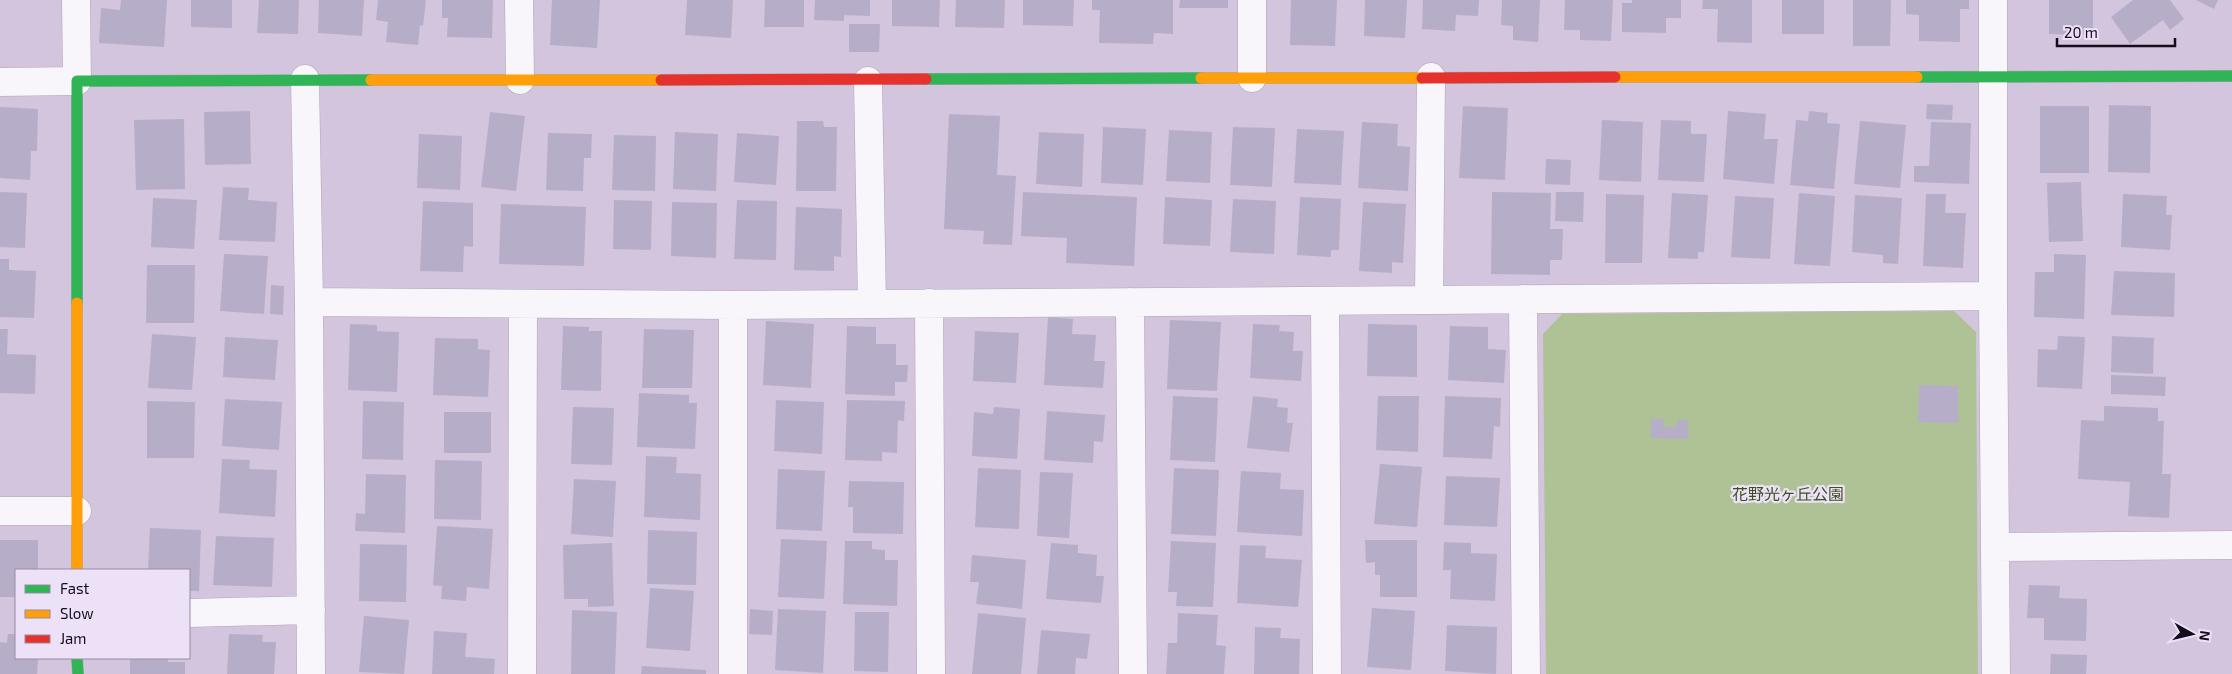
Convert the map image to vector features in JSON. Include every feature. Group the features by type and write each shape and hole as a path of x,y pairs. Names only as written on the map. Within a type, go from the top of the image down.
{"street":[{"path":"76,0 77,569"},
{"path":"519,0 520,80"},
{"path":"1252,0 1252,78"},
{"path":"1992,0 1996,674"},
{"path":"0,82 305,79 868,81 1431,77 2232,76"},
{"path":"1430,300 1431,77"},
{"path":"305,79 309,302 311,674"},
{"path":"868,81 872,304"},
{"path":"309,302 732,305 1993,296"},
{"path":"1523,299 1526,674"},
{"path":"1325,301 1327,674"},
{"path":"1130,302 1133,674"},
{"path":"929,303 931,674"},
{"path":"522,674 523,304"},
{"path":"732,305 733,674"},
{"path":"0,511 77,511"},
{"path":"1995,547 2232,545"},
{"path":"190,613 311,610"},
{"path":"77,659 78,674"}],"green space":[{"name":"花野光ヶ丘公園","path":"1954,311 1976,332 1978,674 1546,674 1543,334 1562,314"}],"building":[{"path":"121,0 167,0 164,47 99,43 101,8 120,10"},
{"path":"191,0 232,0 232,28 191,27"},
{"path":"259,0 299,0 298,34 257,33"},
{"path":"319,0 364,0 362,36 318,33"},
{"path":"378,0 426,0 423,26 420,25 418,45 386,42 388,22 376,20"},
{"path":"442,0 493,0 492,38 447,37 448,18 442,18"},
{"path":"552,0 600,0 597,48 550,45"},
{"path":"687,0 733,0 731,38 685,35"},
{"path":"765,0 804,0 804,27 764,27"},
{"path":"815,0 870,0 870,16 844,15 844,21 814,20"},
{"path":"892,0 940,0 939,27 892,26"},
{"path":"956,0 1005,0 1004,28 955,27"},
{"path":"1023,0 1074,0 1073,26 1023,25"},
{"path":"1092,0 1173,0 1173,34 1154,33 1153,44 1099,43 1100,10 1092,10"},
{"path":"1180,0 1228,0 1228,8 1179,8"},
{"path":"1291,0 1337,0 1335,46 1290,45"},
{"path":"1365,0 1407,0 1405,38 1364,36"},
{"path":"1423,0 1479,0 1478,16 1456,15 1455,31 1422,29"},
{"path":"1502,0 1540,0 1538,42 1513,40 1513,26 1501,25"},
{"path":"1565,0 1613,0 1611,41 1580,40 1580,30 1564,30"},
{"path":"1632,0 1681,0 1681,18 1666,18 1666,33 1622,32 1622,3 1632,3"},
{"path":"1703,0 1752,0 1752,43 1717,42 1718,9 1702,9"},
{"path":"1782,0 1824,0 1824,34 1782,34"},
{"path":"1853,0 1891,0 1890,46 1853,46"},
{"path":"1906,0 1969,0 1969,9 1960,9 1960,42 1919,41 1919,15 1906,14"},
{"path":"2049,0 2093,0 2093,35 2049,34"},
{"path":"2133,0 2170,0 2184,19 2170,30 2163,20 2130,44 2111,17"},
{"path":"2196,0 2218,0 2214,9"},
{"path":"849,24 880,24 879,52 849,52"},
{"path":"1927,104 1953,105 1952,120 1926,119"},
{"path":"2109,105 2151,106 2150,173 2108,172"},
{"path":"1463,106 1508,108 1505,180 1459,178"},
{"path":"2040,106 2089,106 2089,173 2040,173"},
{"path":"0,107 38,109 37,151 31,151 30,180 0,178"},
{"path":"250,111 251,164 205,165 204,112"},
{"path":"1728,111 1766,114 1764,139 1778,139 1774,184 1723,179"},
{"path":"1809,111 1828,113 1827,123 1840,124 1834,189 1790,185 1796,120 1808,121"},
{"path":"490,112 525,116 516,191 481,187"},
{"path":"949,114 1000,116 997,175 1016,176 1012,245 983,244 984,231 944,229"},
{"path":"184,119 185,189 136,190 134,120"},
{"path":"1602,120 1643,122 1641,182 1599,180"},
{"path":"1661,120 1691,121 1691,134 1707,134 1704,182 1658,180"},
{"path":"797,121 823,121 824,127 837,127 836,191 796,191"},
{"path":"1860,121 1906,125 1900,188 1854,184"},
{"path":"1362,122 1398,124 1397,146 1410,147 1408,191 1358,188"},
{"path":"1931,122 1971,123 1969,184 1914,182 1914,166 1929,166"},
{"path":"1103,127 1146,129 1143,185 1101,183"},
{"path":"1233,127 1275,128 1272,187 1230,185"},
{"path":"1297,129 1344,131 1341,185 1294,183"},
{"path":"1169,130 1212,132 1210,183 1166,181"},
{"path":"675,132 718,134 716,191 673,189"},
{"path":"1039,132 1084,134 1082,187 1036,184"},
{"path":"548,133 592,134 591,158 584,158 583,191 546,190"},
{"path":"737,133 779,136 776,185 734,182"},
{"path":"419,134 462,136 460,190 417,188"},
{"path":"614,135 656,136 655,191 612,190"},
{"path":"1546,159 1571,160 1570,185 1545,184"},
{"path":"2081,182 2083,241 2049,242 2047,183"},
{"path":"223,187 249,188 248,200 277,202 275,242 219,240"},
{"path":"0,192 27,193 25,248 0,247"},
{"path":"1023,192 1137,197 1134,266 1066,263 1067,238 1021,236"},
{"path":"1492,192 1551,193 1550,229 1563,229 1562,260 1550,260 1550,275 1491,274"},
{"path":"1556,192 1584,192 1583,222 1555,221"},
{"path":"1672,193 1708,195 1704,252 1698,252 1698,259 1668,258"},
{"path":"1799,193 1835,196 1830,266 1794,264"},
{"path":"1606,194 1644,195 1642,263 1605,263"},
{"path":"1926,194 1946,194 1945,213 1966,213 1963,268 1923,266"},
{"path":"2123,194 2167,196 2166,215 2172,215 2170,250 2121,247"},
{"path":"1855,195 1902,198 1898,264 1883,263 1883,255 1852,252"},
{"path":"1735,196 1774,198 1770,259 1731,257"},
{"path":"1165,197 1212,200 1210,246 1163,244"},
{"path":"1300,197 1341,199 1339,250 1331,250 1331,257 1297,255"},
{"path":"153,198 197,200 194,249 151,247"},
{"path":"1233,199 1276,201 1274,254 1230,252"},
{"path":"614,200 652,201 651,250 613,249"},
{"path":"737,200 777,201 776,260 734,259"},
{"path":"423,201 473,203 473,247 464,246 463,272 420,271"},
{"path":"672,202 717,203 716,258 671,256"},
{"path":"1363,202 1406,204 1403,263 1392,262 1392,273 1359,271"},
{"path":"501,204 586,207 584,266 499,264"},
{"path":"796,207 842,209 841,257 834,256 834,271 794,270"},
{"path":"224,254 268,256 264,314 220,311"},
{"path":"2054,254 2086,255 2084,319 2034,317 2035,272 2054,272"},
{"path":"0,259 9,259 9,270 36,271 34,318 0,317"},
{"path":"147,265 195,265 194,323 146,323"},
{"path":"2114,271 2175,273 2174,317 2111,315"},
{"path":"271,285 284,286 283,315 270,314"},
{"path":"1048,317 1073,319 1072,334 1096,335 1094,361 1105,361 1103,388 1044,385"},
{"path":"1170,320 1221,322 1217,391 1167,389"},
{"path":"766,321 814,324 811,388 763,385"},
{"path":"350,324 377,325 377,331 399,332 397,392 348,390"},
{"path":"1253,324 1280,325 1279,331 1294,332 1293,351 1303,351 1301,381 1250,378"},
{"path":"1368,324 1417,325 1417,377 1367,376"},
{"path":"563,326 589,327 589,331 602,331 601,391 561,390"},
{"path":"847,326 876,327 876,344 896,344 896,365 908,365 907,382 895,382 895,396 845,394"},
{"path":"1450,326 1488,327 1488,349 1506,350 1504,383 1448,380"},
{"path":"0,329 8,329 7,354 36,355 35,394 0,393"},
{"path":"644,329 694,330 692,388 642,388"},
{"path":"975,331 1019,333 1016,383 973,381"},
{"path":"152,334 196,337 192,390 148,388"},
{"path":"2058,336 2085,337 2082,389 2037,387 2038,349 2057,350"},
{"path":"2112,336 2154,338 2153,374 2111,372"},
{"path":"225,337 278,340 275,380 223,377"},
{"path":"435,338 478,339 478,349 490,350 488,397 433,395"},
{"path":"2111,375 2166,377 2165,396 2111,394"},
{"path":"1919,385 1958,386 1958,423 1918,422"},
{"path":"639,393 689,395 689,403 697,403 695,449 637,447"},
{"path":"1173,396 1218,398 1215,462 1170,460"},
{"path":"1253,396 1278,399 1277,407 1288,408 1287,423 1293,423 1289,452 1247,448"},
{"path":"1378,396 1419,396 1418,452 1376,450"},
{"path":"1445,396 1501,398 1500,427 1494,426 1492,459 1443,457"},
{"path":"225,399 282,402 279,450 222,446"},
{"path":"776,400 824,402 822,454 774,451"},
{"path":"847,400 905,401 904,421 898,420 897,453 882,452 882,461 845,460"},
{"path":"147,401 195,402 194,458 147,458"},
{"path":"363,401 404,402 403,460 362,459"},
{"path":"2104,406 2158,408 2158,421 2164,421 2162,474 2171,474 2169,518 2128,516 2130,482 2078,479 2081,420 2104,421"},
{"path":"573,407 614,408 612,465 571,464"},
{"path":"994,407 1020,409 1017,459 972,456 974,412 993,414"},
{"path":"1047,411 1105,415 1103,442 1094,441 1093,463 1044,460"},
{"path":"444,412 491,412 491,453 444,453"},
{"path":"1651,419 1664,419 1663,427 1677,427 1677,420 1688,420 1688,439 1651,438"},
{"path":"646,456 677,457 676,473 701,474 700,520 644,517"},
{"path":"222,459 250,460 249,469 277,470 275,517 219,513"},
{"path":"435,460 482,461 481,520 434,519"},
{"path":"1380,464 1422,467 1417,527 1374,524"},
{"path":"978,468 1021,470 1019,529 975,527"},
{"path":"1174,468 1219,470 1216,536 1171,534"},
{"path":"778,469 825,471 822,531 776,529"},
{"path":"1241,471 1281,473 1280,489 1304,490 1302,536 1237,532"},
{"path":"1040,472 1073,473 1069,538 1037,536"},
{"path":"366,474 406,475 405,533 355,531 356,513 365,514"},
{"path":"1446,476 1500,478 1497,527 1444,525"},
{"path":"574,479 616,481 613,537 571,534"},
{"path":"849,481 904,482 903,534 853,533 853,507 848,507"},
{"path":"437,526 493,529 489,589 467,587 466,601 441,599 442,586 433,585"},
{"path":"150,528 201,530 199,591 190,591 190,569 148,569"},
{"path":"648,530 697,532 696,585 647,584"},
{"path":"216,536 274,538 272,587 213,585"},
{"path":"781,539 827,541 824,599 778,597"},
{"path":"0,540 38,540 38,569 15,569 15,597 0,597"},
{"path":"1365,540 1417,540 1417,597 1380,597 1380,575 1375,575 1375,562 1366,563"},
{"path":"845,541 872,541 872,549 885,550 885,560 898,560 897,606 843,604"},
{"path":"1171,541 1216,543 1213,607 1176,606 1177,592 1168,592"},
{"path":"1444,542 1471,543 1471,553 1497,554 1495,601 1450,599 1451,570 1443,570"},
{"path":"612,543 614,606 588,607 588,599 564,599 563,545"},
{"path":"1051,543 1078,545 1078,553 1097,555 1096,576 1104,576 1101,603 1046,599"},
{"path":"360,544 407,545 406,602 359,601"},
{"path":"1240,545 1266,546 1265,558 1302,560 1298,607 1237,603"},
{"path":"972,555 1026,560 1022,609 976,604 979,582 970,582"},
{"path":"2029,585 2060,586 2059,598 2087,599 2086,641 2044,640 2044,618 2027,618"},
{"path":"650,588 694,591 690,651 646,648"},
{"path":"1372,608 1415,611 1411,670 1367,667"},
{"path":"750,609 773,611 772,635 749,634"},
{"path":"778,609 826,611 823,673 775,670"},
{"path":"572,610 617,612 615,674 571,674"},
{"path":"855,612 889,612 888,672 854,671"},
{"path":"978,613 1026,618 1021,674 972,674"},
{"path":"1178,613 1218,615 1216,645 1226,646 1224,674 1166,674 1168,643 1177,643"},
{"path":"364,616 409,620 404,674 359,672"},
{"path":"1447,625 1497,627 1496,674 1445,671"},
{"path":"1255,627 1281,628 1280,638 1300,639 1299,674 1254,674"},
{"path":"1041,630 1090,634 1087,659 1076,658 1075,674 1037,674"},
{"path":"434,631 467,633 465,657 495,659 494,674 432,674"},
{"path":"8,634 15,634 15,659 38,659 37,674 0,674 0,642 7,643"},
{"path":"229,634 263,635 262,642 276,642 274,674 227,674"},
{"path":"2051,654 2087,655 2086,674 2050,674"},
{"path":"130,659 168,659 168,662 185,662 185,674 130,674"},
{"path":"642,666 706,670 706,674 641,674"}],"traffic: fast":[{"path":"1917,77 2232,76"},
{"path":"926,79 1201,78"},
{"path":"77,303 77,81 371,80"},
{"path":"77,659 78,674"}],"traffic: slow":[{"path":"1615,77 1917,77"},
{"path":"1201,78 1422,78"},
{"path":"371,80 661,80"},
{"path":"77,303 77,569"}],"traffic: jam":[{"path":"1422,78 1615,77"},
{"path":"661,80 926,79"}]}
